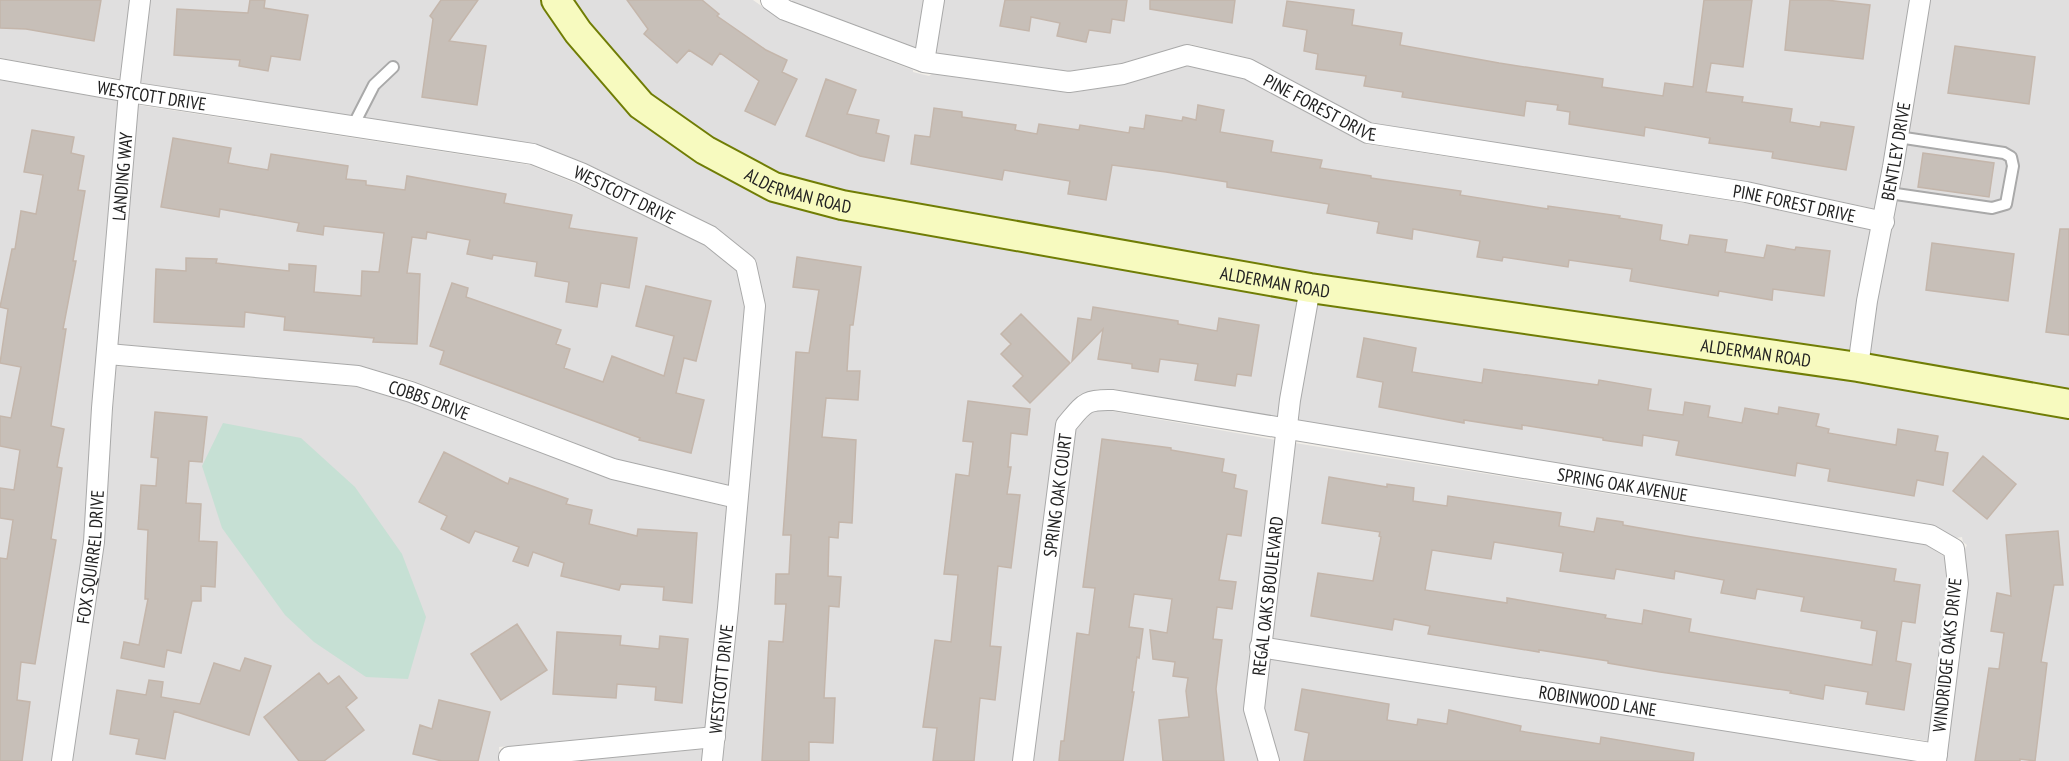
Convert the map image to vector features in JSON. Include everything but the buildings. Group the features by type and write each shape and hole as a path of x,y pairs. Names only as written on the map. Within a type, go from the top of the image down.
{"street":[{"name":"LANDING WAY","path":"108,354 129,92 140,0"},
{"name":"ALDERMAN ROAD","path":"556,0 578,32 641,105 705,150 774,187 842,205 1310,288 1858,367 2069,404"},
{"name":"PINE FOREST DRIVE","path":"771,0 785,10 924,62 1069,82 1123,74 1187,55 1248,69 1368,134 1746,192 1884,222"},
{"path":"924,62 934,0"},
{"name":"BENTLEY DRIVE","path":"1858,367 1867,301 1884,222 1920,0"},
{"name":"WESTCOTT DRIVE","path":"0,69 129,92 533,154 580,173 710,236 746,264 755,306 729,608 712,761"},
{"name":"REGAL OAKS BOULEVARD","path":"1269,761 1254,709 1290,400 1310,288"},
{"name":"COBBS DRIVE","path":"108,354 358,376 411,392 613,469 737,498"},
{"name":"FOX SQUIRREL DRIVE","path":"62,761 94,542 108,354"},
{"name":"SPRING OAK COURT","path":"1023,761 1066,425 1086,402 1113,400 1287,430"},
{"name":"SPRING OAK AVENUE","path":"1287,430 1930,535 1954,549"},
{"name":"WINDRIDGE OAKS DRIVE","path":"1936,757 1958,584 1954,549"},
{"name":"ROBINWOOD LANE","path":"1260,647 1936,757"},
{"path":"509,756 715,737"}],"lane":[{"path":"353,126 374,85 393,67"},
{"path":"1889,193 1992,208 2001,207 2006,204 2013,166 2011,157 2004,153 1898,137"}],"shaded area":[{"path":"0,0 130,0 121,79 0,58"},
{"path":"150,0 543,0 701,160 1299,297 1278,418 1114,389 1098,389 1079,395 1060,417 1057,424 1013,761 722,761 764,307 752,256 714,226 585,163 536,144 140,83"},
{"path":"569,0 753,0 781,20 913,70 913,72 929,76 932,74 1070,93 1125,84 1187,66 1245,79 1366,144 1744,203 1872,230 1859,289 1850,355 1312,277 844,194 777,176 710,141 647,97"},
{"path":"789,0 924,0 916,48"},
{"path":"943,0 1911,0 1876,209 1748,182 1371,123 1253,59 1190,44 1122,63 1069,71 935,53"},
{"path":"1930,0 2069,0 2069,393 1869,358"},
{"path":"0,80 119,101 84,541 53,761 0,761"},
{"path":"138,105 530,165 577,184 705,245 737,271 745,307 729,485 616,459 414,381 361,366 118,344"},
{"path":"1318,300 1856,378 2069,415 2069,761 1946,761 1967,585 1964,551 1967,545 1963,542 1962,537 1956,538 1931,524 1298,421"},
{"path":"116,366 356,387 408,402 610,479 727,507 706,727 499,747 500,761 72,761 103,543"},
{"path":"1111,411 1276,440 1244,708 1259,761 1033,761 1076,430 1091,412"},
{"path":"1295,443 1926,545 1945,557 1948,584 1928,741 1271,638"},
{"path":"1269,659 1913,761 1280,761 1264,708"},
{"path":"704,749 702,761 576,761"}],"green space":[{"path":"223,423 301,438 355,487 402,554 426,617 408,679 366,677 314,642 285,615 222,528 202,466"}]}
